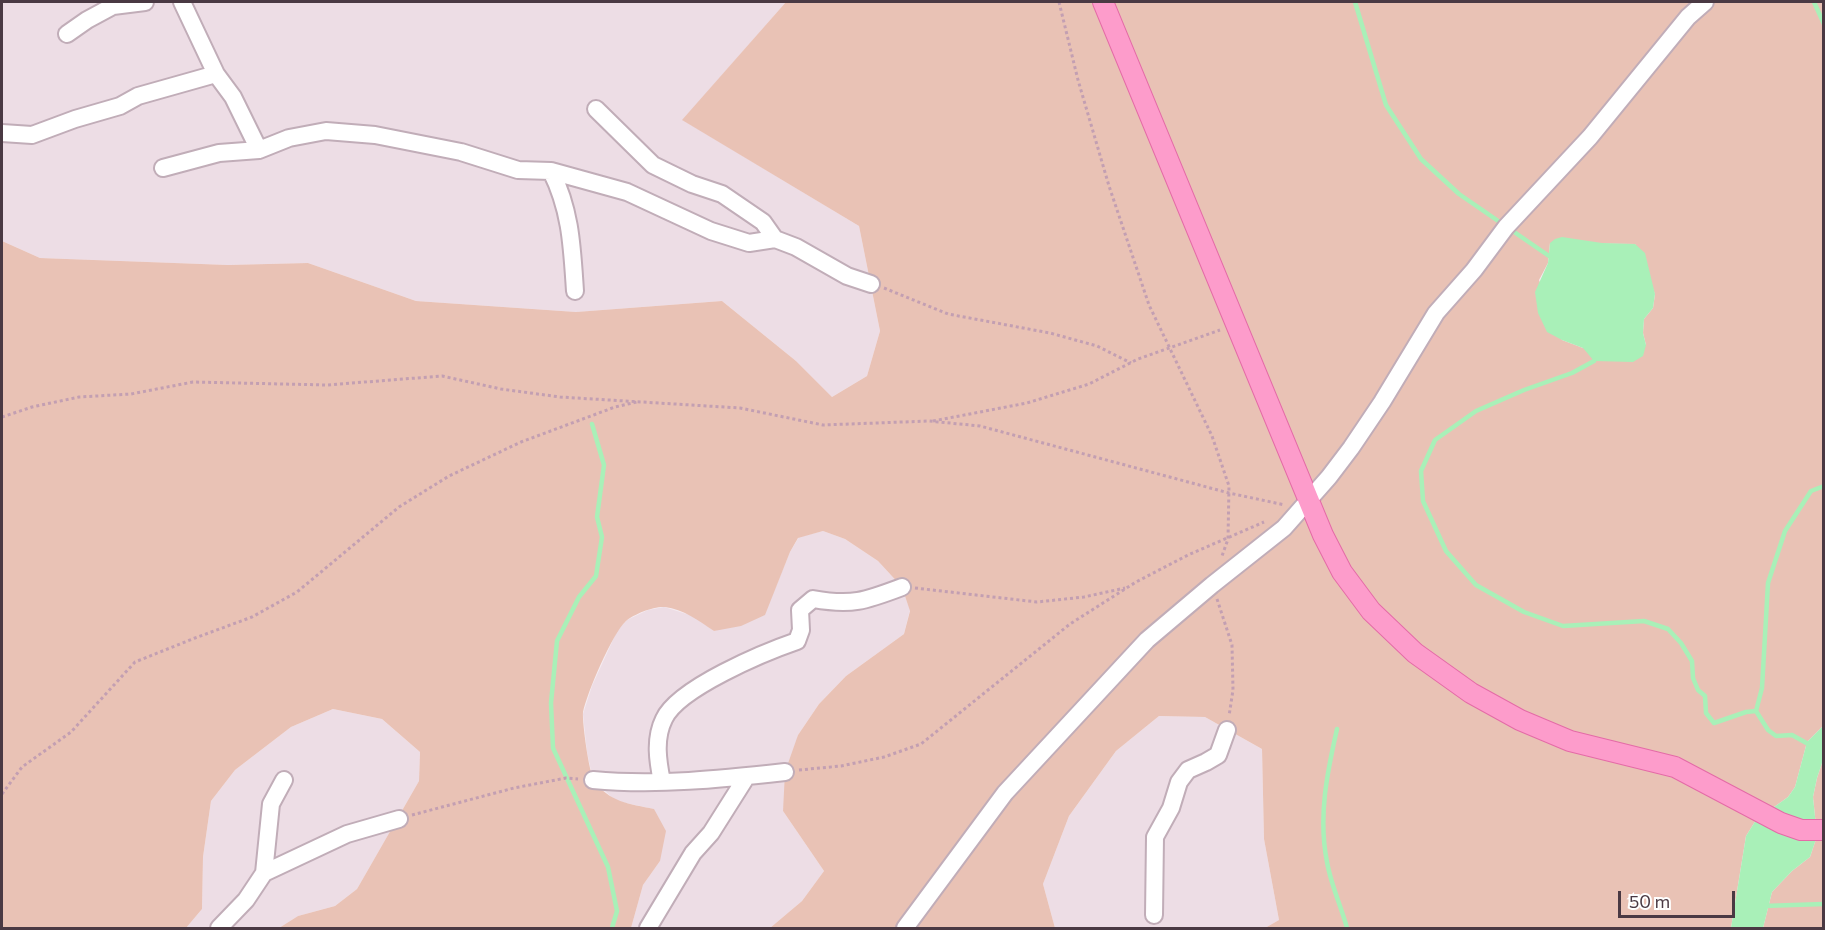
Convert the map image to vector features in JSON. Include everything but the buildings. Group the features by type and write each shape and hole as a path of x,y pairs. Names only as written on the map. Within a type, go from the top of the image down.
{"main road":[{"path":"1103,2 1236,325 1305,503 1342,572 1371,611 1415,653 1471,693 1520,720 1570,741 1675,767 1780,823 1801,830 1824,831"}],"street":[{"path":"67,34 113,6 145,2"},
{"path":"182,2 216,74 233,97 259,150"},
{"path":"904,928 1005,793 1147,640 1284,528 1329,477 1351,448 1436,313 1506,227 1590,137 1688,16 1705,2"},
{"path":"2,133 32,135 120,106 138,96 216,74"},
{"path":"596,109 653,165 692,184 722,194 763,222 775,239"},
{"path":"162,168 219,153 259,150 289,138 326,131 375,135 460,152 519,170 551,171 627,192 711,231 749,243 775,239 796,247 847,276 871,284"},
{"path":"551,171 563,194 571,241 575,291"},
{"path":"662,782 658,759 659,732 664,718 674,704 728,670 797,641 801,630 800,610 813,599 838,603 866,601 902,587"},
{"path":"1154,915 1155,837 1171,808 1179,782 1188,770 1218,755 1227,730"},
{"path":"593,780 662,782 785,772"},
{"path":"648,928 693,853 711,833 747,776"},
{"path":"219,928 246,900 264,873 271,804 284,780"},
{"path":"264,873 347,834 399,819"}],"path":[{"path":"1059,2 1078,80 1109,186 1149,306 1212,436 1229,486 1228,539 1222,557"},
{"path":"871,284 892,290 948,314 1050,333 1097,345 1131,363"},
{"path":"928,421 1027,403 1089,384 1131,363 1236,325"},
{"path":"2,417 32,407 79,397 131,394 193,382 327,385 442,376 501,389 560,396 740,408 823,425 928,421 980,426 1229,493 1305,503"},
{"path":"2,794 22,767 70,732 135,663 252,617 297,592 399,507 449,476 521,442 615,407 642,401"},
{"path":"785,772 841,766 884,757 921,744 1070,624 1128,587 1188,555 1273,518"},
{"path":"1212,585 1232,645 1233,690 1227,730"},
{"path":"902,587 946,590 1036,602 1084,597 1128,587"},
{"path":"399,819 548,781 566,778 593,780"}],"shaded area":[{"path":"2,2 786,2 683,120 859,226 880,331 867,376 832,397 796,361 722,301 576,312 416,301 308,263 228,265 40,258 2,241"},
{"path":"786,2 1823,2 1823,726 1807,742 1795,787 1788,797 1756,820 1746,836 1731,928 1265,928 1279,920 1264,839 1262,749 1205,717 1159,716 1116,751 1069,816 1043,884 1055,928 770,928 802,901 824,871 783,811 785,772 798,735 819,704 846,676 904,634 910,611 902,587 878,561 845,539 823,531 798,538 790,552 765,615 741,626 714,631 678,610 665,607 655,608 639,613 626,621 607,650 583,712 586,747 592,775 600,787 613,798 654,809 666,831 660,861 643,885 631,928 279,928 298,916 335,906 357,889 419,781 420,752 382,719 333,709 291,727 235,770 211,801 203,857 202,909 186,928 2,928 2,241 40,258 228,265 308,263 416,301 576,312 722,301 796,361 832,397 867,376 880,331 859,226 682,120","holes":["1550,243 1635,244 1655,294 1653,308 1644,319 1643,333 1646,345 1583,348 1562,340 1539,280 1548,263"]},
{"path":"1562,237 1602,243 1635,244 1645,253 1655,294 1653,308 1644,319 1643,333 1646,345 1643,356 1633,362 1594,361 1583,348 1547,332 1538,313 1535,292 1548,263 1550,243"},
{"path":"823,531 845,539 878,561 902,587 910,610 904,634 846,676 819,704 798,735 783,811 824,871 802,901 770,928 631,928 643,885 660,861 654,809 616,801 593,780 583,714 592,686 617,631 627,620 648,610 664,607 693,616 714,631 764,615 790,552 799,537"},
{"path":"333,709 382,719 420,752 419,781 357,889 335,906 298,916 279,928 186,928 202,909 203,857 211,801 235,770 291,727"},
{"path":"1159,716 1205,717 1262,749 1264,839 1279,920 1265,928 1055,928 1043,884 1069,816 1116,751"},
{"path":"1823,726 1823,760 1813,797 1817,836 1810,857 1792,871 1772,892 1763,928 1731,928 1746,836 1756,820 1788,797 1795,787 1807,742"},
{"path":"1823,760 1823,928 1763,928 1772,892 1792,871 1810,857 1817,836 1813,797"}],"waterway":[{"path":"1355,2 1386,105 1421,159 1459,194 1549,256"},
{"path":"1814,2 1824,24"},
{"path":"1594,361 1572,373 1524,390 1476,411 1435,440 1421,471 1423,501 1446,551 1476,585 1524,612 1563,626 1644,621 1668,629 1681,643 1692,661 1693,678 1698,690 1705,696 1706,713 1714,723 1756,711 1768,730 1776,736 1792,735 1810,745"},
{"path":"592,424 604,465 597,517 602,537 596,576 579,597 557,641 551,703 553,748 608,867 617,911 612,928"},
{"path":"1756,711 1762,688 1768,583 1785,531 1811,491 1824,486"},
{"path":"1337,729 1327,779 1323,828 1329,871 1347,928"},
{"path":"1763,906 1824,904"}]}
